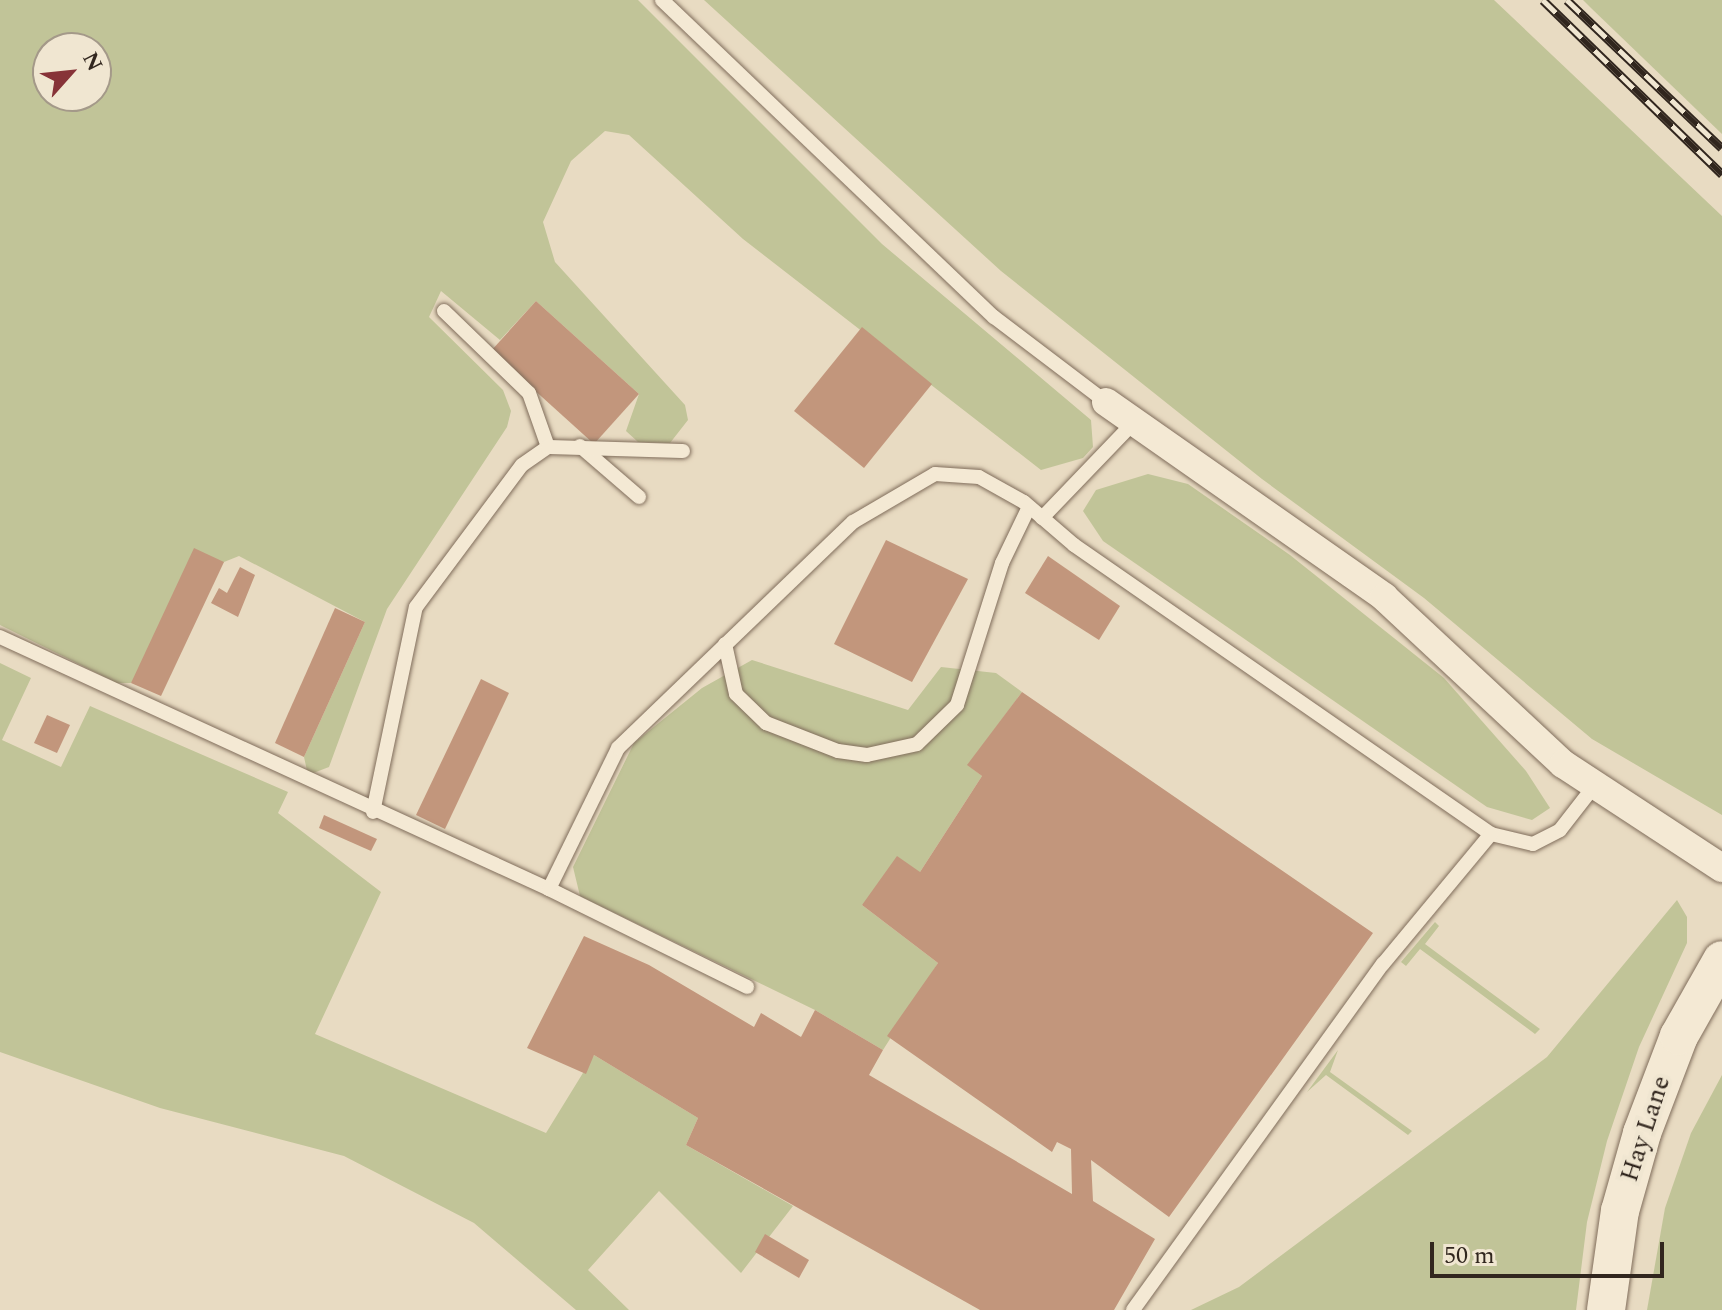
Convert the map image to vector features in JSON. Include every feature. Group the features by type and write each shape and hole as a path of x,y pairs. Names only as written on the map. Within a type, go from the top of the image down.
{"main road":[{"name":"Hay Lane","path":"1606,1310 1620,1211 1651,1105 1722,960"}],"street":[{"path":"1106,402 1384,597 1513,721 1595,785 1722,868"}],"lane":[{"path":"662,0 971,296 1106,402"},
{"path":"444,311 529,393 548,447"},
{"path":"1042,518 1135,421"},
{"path":"579,446 639,497"},
{"path":"373,812 416,607 522,465 548,447 683,451"},
{"path":"549,889 618,748 853,522 935,474 979,477 1029,507 1491,834 1533,844 1560,830 1595,785"},
{"path":"725,644 736,694 766,723 838,751 867,755 917,744 957,705 1002,563 1029,507"},
{"path":"0,637 373,812 549,889 747,987"},
{"path":"1133,1310 1375,975 1491,834"}],"green space":[{"path":"0,0 638,0 882,244 1091,420 1093,447 1083,458 1041,470 743,239 629,135 605,131 571,161 543,222 555,262 685,405 688,420 670,443 638,442 626,431 639,394 536,301 500,340 441,291 429,317 503,390 511,411 507,427 387,609 329,767 308,775 304,757 365,622 239,556 224,562 131,683 117,683 0,625"},
{"path":"704,0 1494,0 1722,216 1722,815 1592,739 1424,598 1262,479 1001,271"},
{"path":"1583,0 1722,0 1722,134 1591,8"},
{"path":"1148,474 1188,484 1290,555 1444,678 1526,771 1550,808 1532,820 1487,807 1103,541 1083,511 1096,490"},
{"path":"752,660 908,710 941,667 996,673 1022,692 968,765 982,776 920,872 862,905 938,963 883,1050 815,1010 580,896 573,867 634,743 702,688"},
{"path":"0,663 31,678 2,740 61,767 90,706 288,792 278,813 381,892 315,1034 546,1133 594,1055 698,1118 686,1145 793,1206 741,1273 659,1191 588,1270 629,1310 576,1310 474,1223 344,1156 160,1108 0,1052"},
{"path":"1677,900 1687,917 1687,943 1639,1047 1607,1141 1587,1222 1576,1310 1191,1310 1239,1287 1547,1057"},
{"path":"1435,922 1439,926 1425,944 1540,1029 1535,1034 1420,949 1406,966 1401,962"},
{"path":"1338,1050 1330,1072 1412,1131 1408,1135 1326,1075 1307,1092"},
{"path":"1722,1075 1722,1310 1647,1310 1665,1208 1691,1133"}],"building":[{"path":"536,301 639,394 594,444 491,351"},
{"path":"862,327 932,384 864,468 794,411"},
{"path":"886,540 968,579 912,682 834,644"},
{"path":"194,548 224,562 161,696 131,683"},
{"path":"1048,556 1120,606 1099,640 1025,593"},
{"path":"240,567 255,575 238,617 211,603 219,588 227,593"},
{"path":"335,608 365,622 304,757 275,743"},
{"path":"481,679 509,693 445,829 416,815"},
{"path":"1022,692 1373,933 1169,1217 1091,1160 1093,1201 1155,1239 1114,1310 980,1310 686,1145 698,1118 594,1055 586,1074 527,1048 584,936 649,965 754,1027 761,1013 801,1037 815,1010 883,1050 869,1075 1072,1194 1071,1149 1057,1142 1052,1152 887,1036 938,963 862,905 897,856 920,872 982,776 967,765"},
{"path":"47,715 70,725 57,753 34,743"},
{"path":"324,815 377,839 371,851 319,828"},
{"path":"765,1234 809,1260 799,1278 755,1252"}],"railway":[{"path":"1543,0 1722,174"},
{"path":"1567,0 1722,148"}]}
